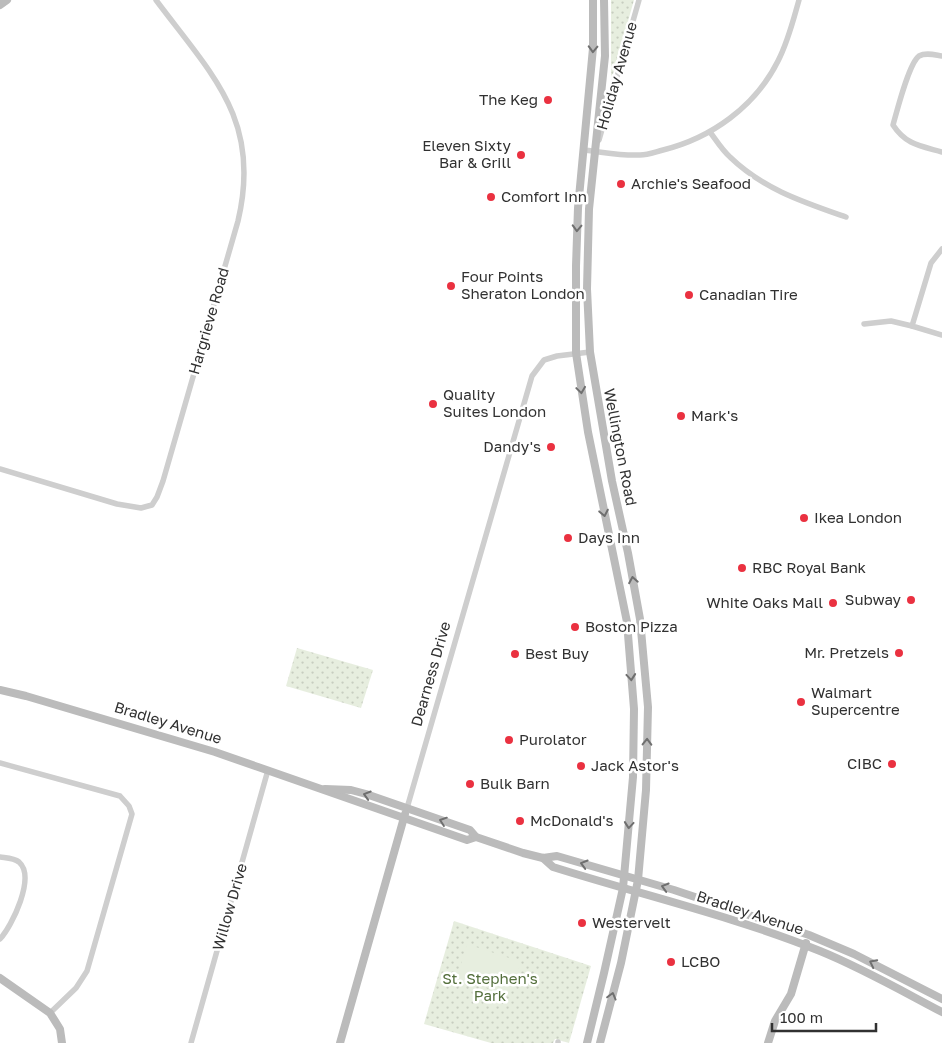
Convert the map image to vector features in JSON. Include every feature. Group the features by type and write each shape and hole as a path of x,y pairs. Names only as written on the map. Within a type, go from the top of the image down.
{"main road":[{"path":"0,5 7,0"},
{"name":"Wellington Road","path":"587,1043 625,876 633,777 634,710 627,628 588,432 576,353 578,208 594,48 592,0"},
{"name":"Wellington Road","path":"600,1043 621,963 638,880 646,790 648,707 641,626 628,552 610,471 590,352 587,289 589,209 605,56 604,0"},
{"path":"627,628 641,626"},
{"name":"Bradley Avenue","path":"0,690 215,752 468,840 476,837"},
{"name":"Bradley Avenue","path":"325,789 351,790 407,808 470,830 476,837 542,858 553,867 712,914 804,945 850,965 942,1012"},
{"name":"Dearness Drive","path":"340,1043 407,808"},
{"name":"Bradley Avenue","path":"542,858 556,856 696,897 809,935 854,954 942,999"},
{"path":"768,1043 775,1021 794,985 804,945 809,935"},
{"path":"0,978 50,1013 60,1029 62,1043"}],"street":[{"name":"Hargrieve Road","path":"0,469 117,504 141,508 152,505 163,481 238,221 244,193 245,166 237,123 221,89 156,0"},
{"name":"Holiday Avenue","path":"595,151 639,0"},
{"path":"583,150 616,156 643,155 682,145 710,132 741,109 764,83 777,63 787,40 799,0"},
{"path":"942,56 927,53 919,56 914,62 906,81 893,125 900,136 913,143 942,152"},
{"path":"710,132 728,155 748,173 768,186 792,198 846,217"},
{"path":"912,326 932,263 942,249"},
{"path":"864,324 890,320 942,335"},
{"name":"Dearness Drive","path":"407,808 532,376 544,360 557,356 590,352"},
{"path":"0,763 120,796 132,814 87,971 76,988 50,1013"},
{"name":"Willow Drive","path":"191,1043 268,770"},
{"path":"0,857 12,858 20,863 25,871 24,887 20,901 8,931 0,939"}],"green space":[{"path":"611,0 634,0 611,81"},
{"path":"297,648 373,670 361,708 286,686"},
{"name":"St. Stephen's Park","path":"454,921 591,966 569,1043 555,1039 553,1043 491,1043 424,1024"},
{"path":"467,944 521,962 510,995 457,978"}],"place":[{"name":"The Keg","path":"548,100"},
{"name":"Eleven Sixty Bar & Grill","path":"521,155"},
{"name":"Archie's Seafood","path":"621,184"},
{"name":"Comfort Inn","path":"491,197"},
{"name":"Four Points Sheraton London","path":"451,286"},
{"name":"Canadian Tire","path":"689,295"},
{"name":"Quality Suites London","path":"433,404"},
{"name":"Mark's","path":"681,416"},
{"name":"Dandy's","path":"551,447"},
{"name":"Ikea London","path":"804,518"},
{"name":"Days Inn","path":"568,538"},
{"name":"RBC Royal Bank","path":"742,568"},
{"name":"Subway","path":"911,600"},
{"name":"White Oaks Mall","path":"833,603"},
{"name":"Boston Pizza","path":"575,627"},
{"name":"Mr. Pretzels","path":"899,653"},
{"name":"Best Buy","path":"515,654"},
{"name":"Walmart Supercentre","path":"801,702"},
{"name":"Purolator","path":"509,740"},
{"name":"CIBC","path":"892,764"},
{"name":"Jack Astor's","path":"581,766"},
{"name":"Bulk Barn","path":"470,784"},
{"name":"McDonald's","path":"520,821"},
{"name":"Westervelt","path":"582,923"},
{"name":"LCBO","path":"671,962"}]}
